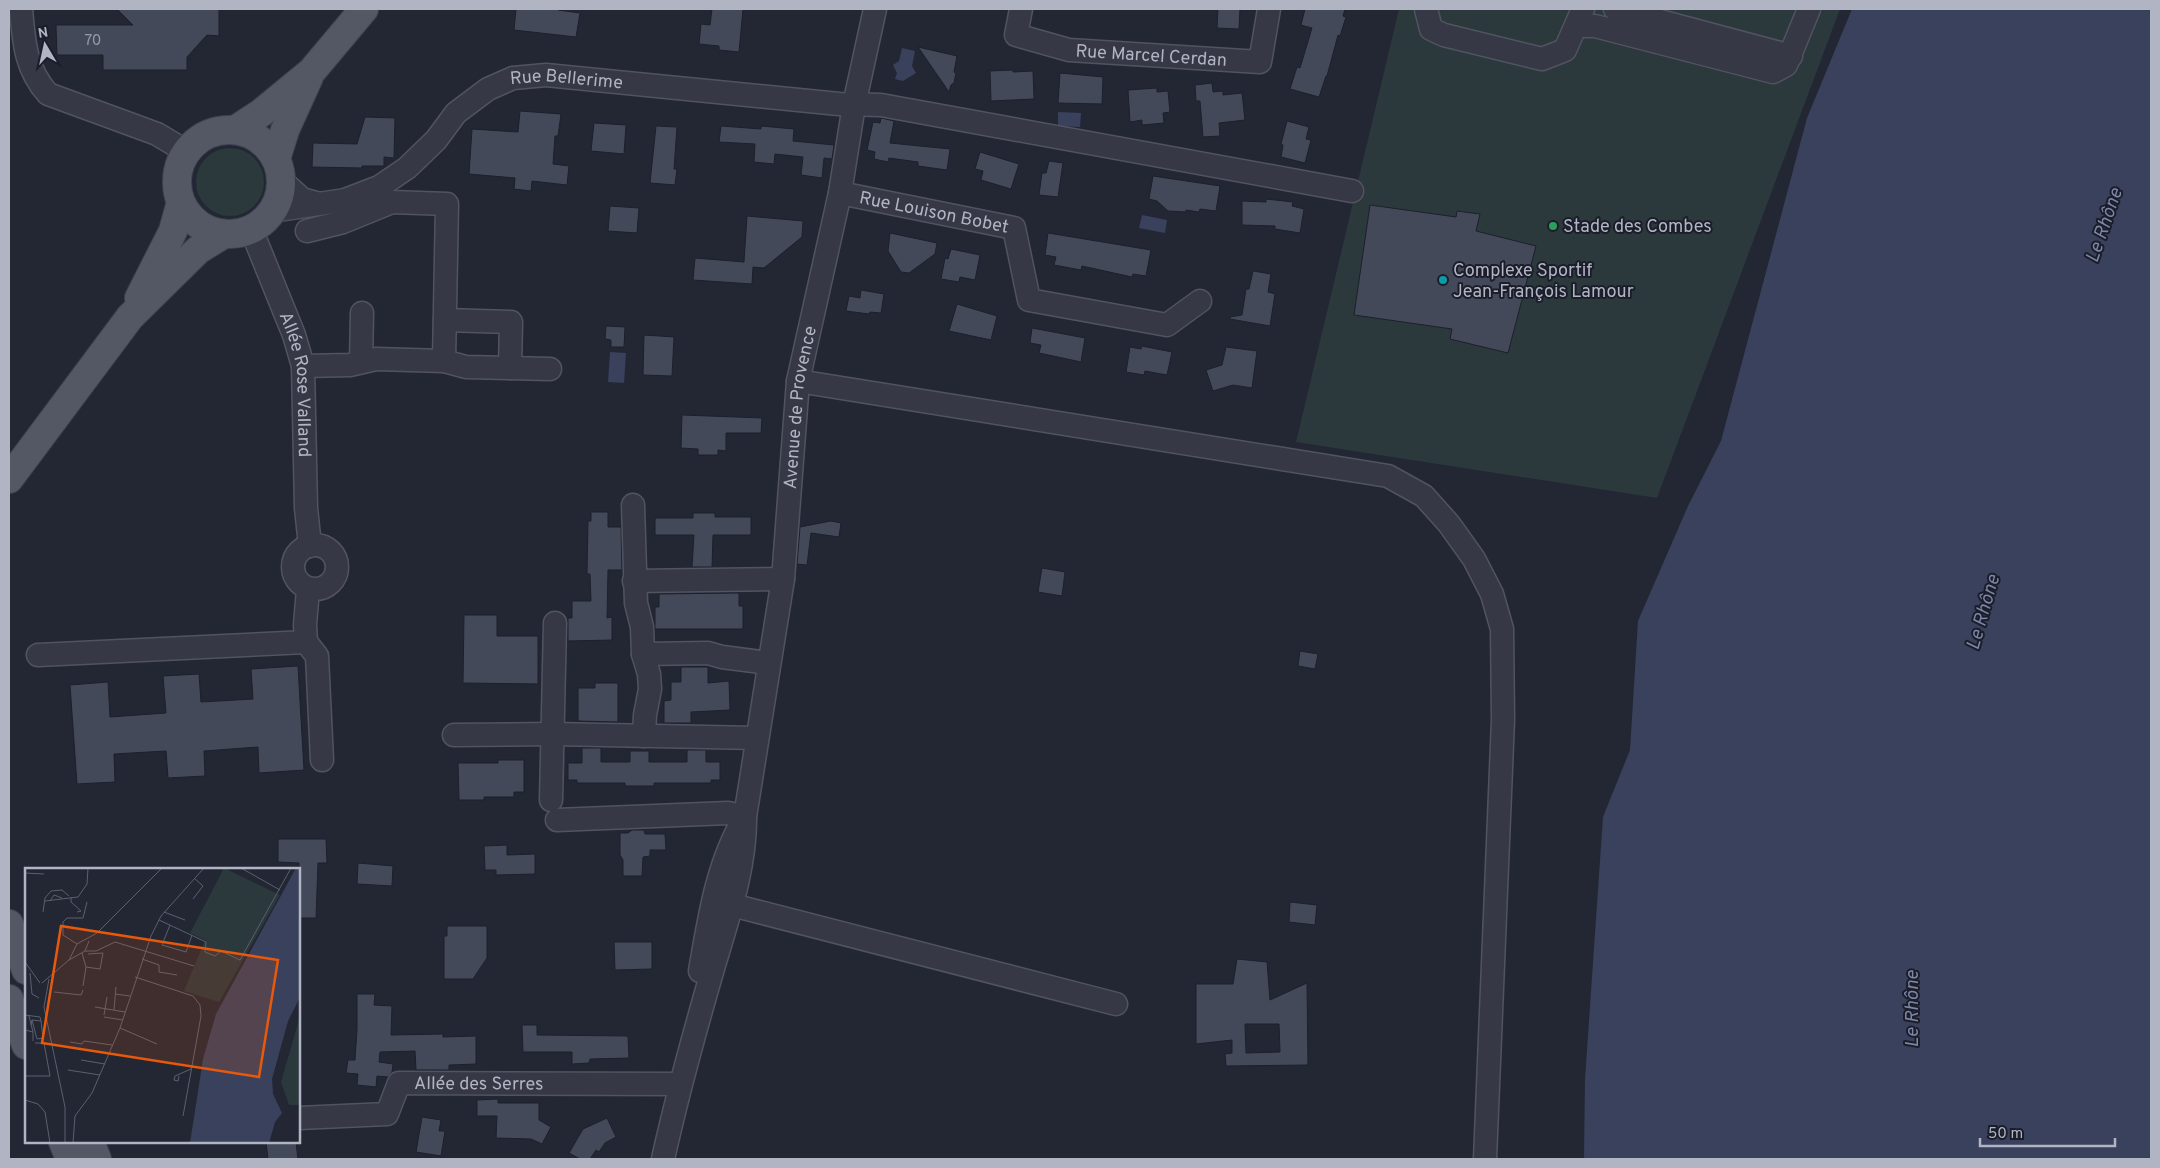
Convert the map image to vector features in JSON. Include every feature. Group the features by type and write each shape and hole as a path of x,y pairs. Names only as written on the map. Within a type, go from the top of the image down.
{"main road":[{"path":"235,130 312,72 364,9"},
{"path":"278,169 269,148 259,139 235,130 208,134 196,142 180,164 177,176 181,202 188,214 198,224 224,234 251,229 262,222 272,211 279,196 278,169 285,130 312,72"},
{"path":"130,317 173,231 181,202"},
{"path":"9,479 130,317 198,250 224,234"},
{"path":"9,924 25,967"},
{"path":"9,999 25,1042"},
{"path":"63,1143 70,1159"},
{"path":"90,1143 97,1159"}],"street":[{"path":"21,9 24,42 30,66 36,81 48,94 157,134 187,152"},
{"name":"Avenue de Provence","path":"694,1037 732,905 745,833 746,813 782,578 798,381 840,193 854,104 875,9"},
{"name":"Rue Marcel Cerdan","path":"1022,9 1016,35 1069,50 1260,62 1269,9"},
{"path":"1426,9 1431,29 1444,35 1542,59 1565,50 1580,18 1595,26 1773,72 1786,65 1809,9"},
{"path":"1615,9 1790,56"},
{"name":"Rue Bellerime","path":"272,211 345,200 379,187 407,168 436,140 456,114 488,89 512,78 546,75 881,105 1352,191"},
{"path":"278,169 302,199 320,204"},
{"name":"Rue Louison Bobet","path":"840,193 1014,228 1029,300 1167,325 1200,301"},
{"path":"307,231 342,222 392,202 446,204 444,361"},
{"name":"Allée Rose Valland","path":"251,229 294,334 303,366 306,508 310,546"},
{"path":"362,313 362,362"},
{"path":"445,320 511,322 510,368"},
{"path":"303,366 350,366 376,359 444,361 466,367 550,369"},
{"path":"798,381 1388,476 1424,496 1449,524 1474,559 1492,594 1502,629 1503,720 1485,1159"},
{"path":"633,505 636,603 642,627 643,654 649,674 650,689 645,715 644,736"},
{"path":"310,546 324,547 335,558 337,565 334,580 329,585 315,590 308,588 297,580 293,567 298,553 310,546"},
{"path":"634,581 782,578"},
{"path":"308,588 305,625 306,642 317,656 322,760"},
{"path":"555,624 552,734 554,810 746,813 733,838 708,923 695,1003 694,1037 680,1084 663,1159"},
{"path":"38,655 306,642"},
{"path":"643,654 708,653 722,657 768,663"},
{"path":"454,735 552,734 757,738"},
{"path":"732,905 1116,1004"},
{"name":"Allée des Serres","path":"300,1118 387,1114 399,1083 680,1084"}],"shaded area":[{"name":"Stade des Combes","path":"1399,9 1840,9 1657,498 1296,442"},
{"path":"230,148 243,151 254,158 261,169 264,182 261,195 254,206 243,213 230,216 217,213 206,206 199,195 196,182 199,169 206,158 217,151"}],"water":[{"name":"Le Rhône","path":"1852,9 2151,9 2151,1159 1584,1159 1585,1079 1603,817 1630,750 1638,621 1688,506 1721,441 1807,118"},
{"path":"902,48 915,51 912,66 916,73 903,81 895,79 897,73 893,65 899,61"},
{"path":"1058,112 1081,113 1080,127 1058,126"},
{"path":"1142,215 1167,220 1165,233 1139,228"},
{"path":"610,352 626,353 624,383 608,382"}],"building":[{"path":"117,9 219,9 219,36 207,35 187,57 187,70 103,70 103,55 57,55 56,25 133,25"},
{"path":"516,9 558,9 580,13 576,37 514,30"},
{"path":"712,9 743,9 739,52 719,50 719,46 699,44 701,24 710,25"},
{"path":"1218,9 1240,9 1239,29 1217,28"},
{"path":"1305,9 1345,9 1343,16 1346,17 1340,36 1338,35 1319,97 1290,89 1297,67 1300,68 1312,28 1301,25"},
{"path":"918,47 957,56 954,83 951,85 949,92"},
{"path":"1013,70 1013,72 1033,71 1034,99 991,101 990,71"},
{"path":"1060,73 1103,77 1102,104 1058,103"},
{"path":"1212,83 1213,92 1223,91 1223,95 1242,93 1245,120 1219,123 1220,136 1203,137 1200,101 1196,101 1195,85"},
{"path":"1157,88 1157,92 1168,91 1170,112 1163,113 1164,123 1142,125 1142,120 1130,122 1128,90"},
{"path":"520,111 561,114 558,136 555,136 553,164 569,166 567,185 532,181 531,191 514,189 515,178 469,174 472,129 518,132"},
{"path":"365,117 395,118 394,158 384,157 384,166 362,166 362,168 312,167 313,143 357,144"},
{"path":"881,118 894,121 890,143 950,149 947,170 918,166 918,162 889,158 888,162 874,159 875,152 867,150 873,122 880,123"},
{"path":"1287,121 1309,127 1306,139 1311,140 1305,163 1281,157 1283,145 1281,144"},
{"path":"594,123 626,125 624,154 591,151"},
{"path":"656,126 677,127 674,169 677,169 675,185 650,183"},
{"path":"721,126 761,129 761,126 794,129 793,141 834,145 832,159 824,158 822,178 801,175 803,157 775,154 774,164 754,162 755,144 719,142"},
{"path":"980,152 1019,164 1011,189 981,180 983,171 975,169"},
{"path":"1049,161 1063,163 1058,197 1039,195 1042,173 1046,173"},
{"path":"1153,176 1220,186 1216,211 1200,209 1199,212 1186,210 1186,212 1168,211 1157,201 1149,199"},
{"path":"1266,199 1293,202 1292,206 1304,209 1300,233 1275,229 1275,226 1242,225 1242,201 1266,202"},
{"name":"Complexe Sportif Jean-François Lamour","path":"1370,205 1456,217 1457,211 1480,214 1476,231 1536,246 1508,353 1450,339 1452,329 1354,315"},
{"path":"610,206 639,208 637,233 608,231"},
{"path":"747,216 803,221 802,237 764,268 753,267 752,284 693,280 695,258 744,262"},
{"path":"890,233 937,243 935,254 909,273 901,272 888,251"},
{"path":"1048,233 1151,250 1146,276 1133,274 1132,277 1082,266 1081,270 1054,265 1056,257 1045,255"},
{"path":"951,249 980,255 975,280 960,277 959,282 941,279 945,258 948,259"},
{"path":"1253,271 1271,274 1268,292 1275,294 1270,326 1230,319 1230,317 1242,315 1246,289 1249,289"},
{"path":"861,290 884,294 881,313 870,312 869,314 846,311 849,296 860,298"},
{"path":"957,304 997,316 991,340 949,331"},
{"path":"606,326 625,327 624,347 611,347 611,340 605,339"},
{"path":"1032,328 1085,338 1081,362 1039,353 1041,345 1030,343"},
{"path":"644,335 674,337 672,376 643,375"},
{"path":"1142,346 1172,352 1167,375 1145,371 1144,375 1126,372 1130,347 1141,349"},
{"path":"1226,347 1257,351 1252,388 1233,385 1213,391 1206,370 1222,365"},
{"path":"682,415 762,418 761,433 726,433 726,451 718,450 718,455 698,455 698,449 681,448"},
{"path":"591,512 608,512 608,527 621,527 622,570 608,570 607,618 612,617 612,640 568,641 568,618 572,618 572,601 591,601 590,574 587,574 588,521 591,521"},
{"path":"693,513 715,513 715,517 751,517 751,535 713,535 712,567 692,567 694,535 655,535 655,518 693,518"},
{"path":"831,521 841,523 839,537 811,533 807,565 797,564 800,527"},
{"path":"1042,568 1065,572 1062,596 1038,592"},
{"path":"739,593 739,606 743,606 743,629 655,629 655,607 659,607 659,594"},
{"path":"464,615 497,615 497,636 538,636 538,684 463,683"},
{"path":"1300,651 1318,654 1315,669 1298,666"},
{"path":"298,666 304,770 259,773 258,747 204,751 205,776 168,778 166,751 114,754 115,782 77,784 70,685 108,682 110,717 166,713 163,676 199,674 201,702 253,699 251,669"},
{"path":"681,667 708,667 708,683 729,681 730,710 691,712 691,723 664,723 664,701 671,700 671,682 681,682"},
{"path":"595,683 618,683 618,722 578,721 578,688 595,688"},
{"path":"582,748 601,748 601,762 630,762 630,751 649,751 649,762 687,762 687,750 706,750 706,762 720,762 720,780 711,780 711,783 654,783 654,786 625,786 625,783 577,783 577,780 568,780 568,763 582,763"},
{"path":"498,760 524,760 524,792 514,792 514,797 484,797 484,800 459,800 458,763 498,763"},
{"path":"632,830 644,830 645,834 665,834 666,850 650,850 650,856 643,857 642,876 623,876 623,860 620,855 620,833 628,833"},
{"path":"278,839 326,839 327,863 318,863 316,918 300,918 299,863 278,862"},
{"path":"507,845 507,855 535,854 535,874 496,875 496,870 485,870 484,846"},
{"path":"358,863 393,866 392,886 357,884"},
{"path":"1290,902 1317,905 1315,925 1289,922"},
{"path":"447,926 487,926 487,958 473,979 444,979 444,936 447,936"},
{"path":"614,942 652,942 652,969 615,970"},
{"path":"1237,959 1267,962 1270,1000 1307,983 1308,1065 1226,1066 1225,1054 1232,1053 1232,1040 1196,1044 1196,984 1233,984","holes":["1245,1024 1279,1024 1280,1052 1246,1053"]},
{"path":"357,994 375,994 374,1005 392,1006 391,1035 443,1034 443,1037 476,1036 476,1064 449,1065 449,1070 416,1070 415,1051 380,1052 379,1062 393,1064 392,1072 388,1077 377,1076 376,1087 357,1085 358,1074 346,1073 348,1060 355,1060"},
{"path":"522,1025 537,1025 537,1035 628,1036 629,1058 590,1059 589,1063 572,1064 572,1052 523,1052"},
{"path":"498,1099 498,1103 539,1103 539,1120 551,1127 542,1144 531,1139 496,1138 497,1116 477,1116 477,1100"},
{"path":"422,1117 441,1120 439,1131 445,1131 441,1156 416,1152"},
{"path":"607,1118 616,1137 605,1143 599,1152 596,1150 590,1159 580,1159 569,1153 583,1129"},
{"path":"266,1143 296,1143 298,1159 268,1159"}],"place":[{"name":"Stade des Combes","path":"1553,226"},
{"name":"Complexe Sportif Jean-François Lamour","path":"1443,280"}]}
